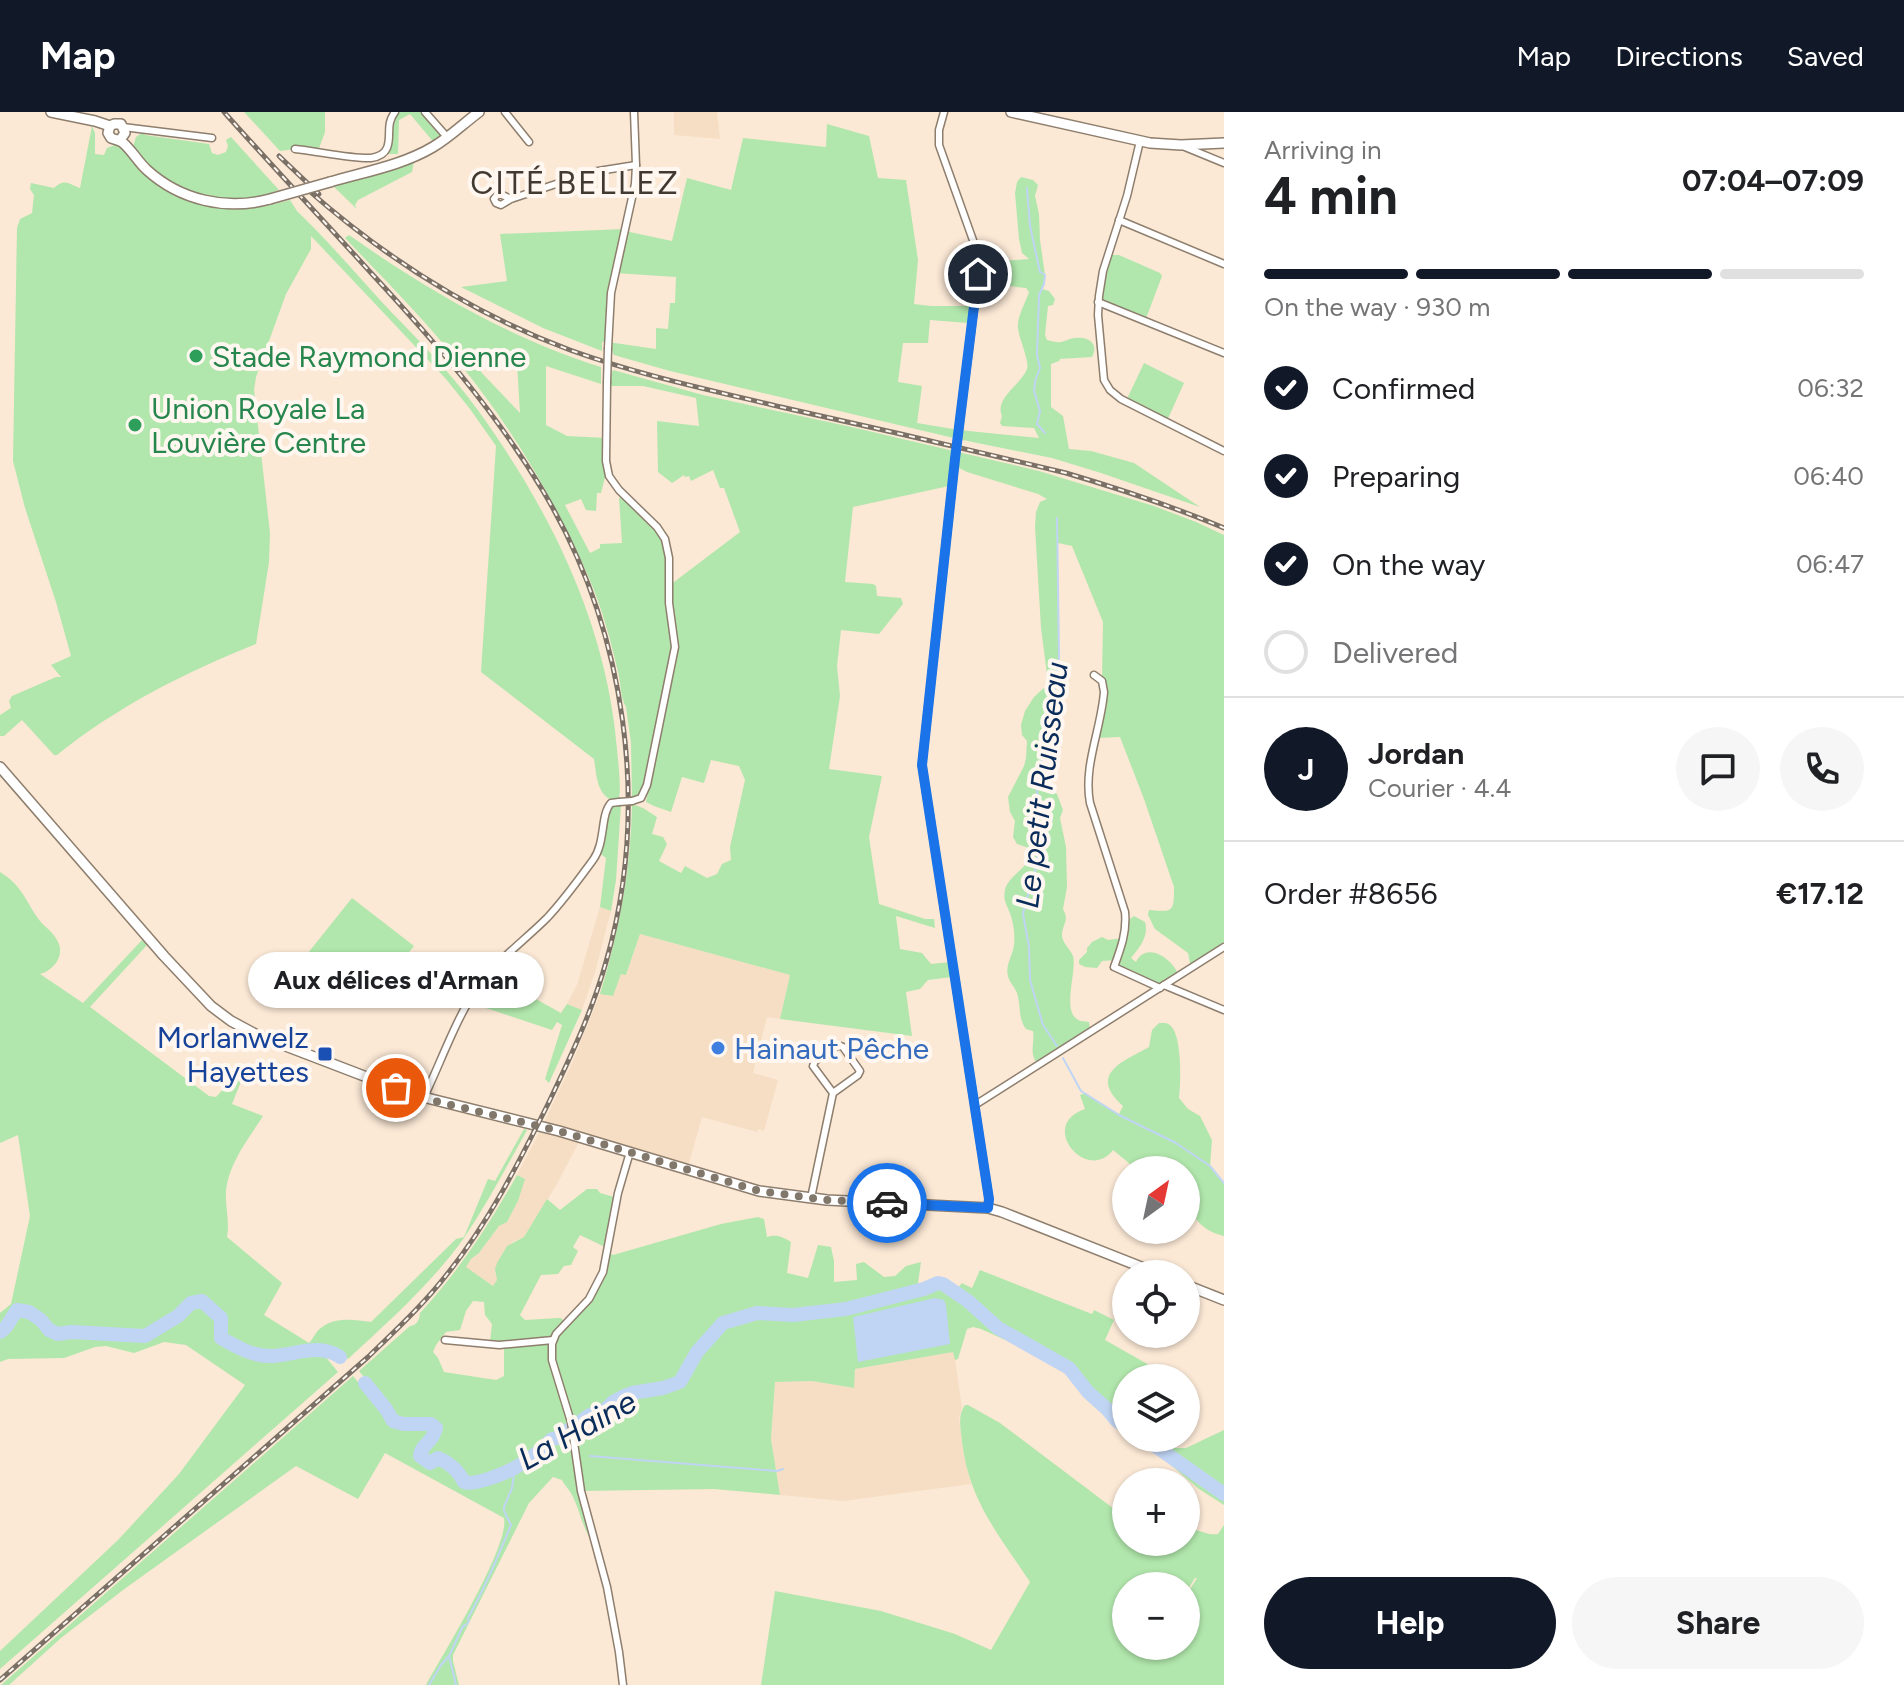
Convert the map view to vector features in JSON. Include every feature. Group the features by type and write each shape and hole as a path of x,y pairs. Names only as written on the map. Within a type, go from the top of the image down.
{"street":[{"path":"51,112 94,116 110,126"},
{"path":"295,149 367,158 379,156 388,146 389,123 395,112"},
{"path":"425,112 447,137"},
{"path":"212,138 123,127 117,123 108,130 109,136 120,140 148,171 177,191 215,203 257,203 419,154 479,112"},
{"path":"505,112 529,142"},
{"path":"424,1097 464,1010 486,976 553,912 594,858 601,845 607,808 611,803 641,798 647,785 676,643 670,610 669,558 665,539 619,490 609,476 606,461 610,302 633,194 636,165 634,112"},
{"path":"944,112 939,145 974,243 979,268 922,765 988,1208"},
{"path":"1011,112 1140,141 1181,145 1224,143"},
{"path":"120,140 124,136 123,127"},
{"path":"1140,141 1101,280 1098,302 1104,380 1110,390 1127,403 1224,451"},
{"path":"1181,145 1224,163"},
{"path":"511,199 592,172 636,165"},
{"path":"1119,220 1224,264"},
{"path":"1098,302 1224,353"},
{"path":"1094,675 1102,681 1104,692 1087,788 1126,922 1114,967 1224,1010"},
{"path":"0,767 211,1006 242,1028 272,1042 424,1097 533,1124 759,1191 811,1199 988,1208 1124,1260"},
{"path":"975,1105 1224,947"},
{"path":"811,1199 833,1093 860,1071 843,1047 838,1045 815,1061 813,1066 833,1093"},
{"path":"623,1685 607,1587 581,1491 571,1422 552,1360 553,1340 589,1299 603,1272 618,1193 630,1152"},
{"path":"1200,1291 1224,1300"},
{"path":"445,1340 499,1345 553,1340"}],"shaded area":[{"path":"674,112 717,112 720,139 674,135"},
{"path":"600,907 611,911 582,1010 567,1004 577,985"},
{"path":"640,934 790,975 780,1019 767,1017 753,1073 778,1080 764,1131 758,1129 757,1132 702,1117 688,1167 542,1127 600,994 613,996 621,974 627,974"},
{"path":"540,1131 579,1142 524,1237 512,1242 495,1269 497,1280 494,1286 465,1268 499,1226 507,1222 518,1201 524,1178 517,1175"},
{"path":"954,1351 962,1408 959,1418 971,1484 843,1501 780,1495 771,1439 775,1382 812,1381 853,1388 855,1369"}],"green space":[{"path":"244,112 325,112 325,132 318,151 280,151"},
{"path":"395,112 425,112 447,137 436,145 410,114 399,120 398,154 383,154 389,123"},
{"path":"827,124 869,136 878,178 906,180 918,260 914,304 970,306 968,323 930,320 928,343 903,343 898,382 922,386 917,423 1039,438 1034,428 1002,426 1000,423 1005,397 1027,369 1018,324 1029,292 1026,288 990,284 989,262 1029,259 1022,253 1019,239 1015,193 1021,177 1033,180 1038,185 1035,196 1045,275 1042,289 1049,291 1055,299 1053,305 1048,306 1045,335 1047,340 1058,342 1085,338 1094,348 1092,357 1060,359 1051,364 1051,407 1063,416 1069,449 1091,451 1134,463 1200,507 1052,458 958,439 614,355 608,342 602,342 602,351 543,328 461,287 507,281 500,234 625,229 672,241 687,178 731,190 743,138 826,147","holes":["615,273 676,277 675,303 670,303 668,329 656,328 656,349 608,342"]},
{"name":"Union Royale La Louvière Centre","path":"92,126 95,154 104,155 107,148 115,145 132,150 136,137 143,132 145,135 209,144 212,153 218,155 226,152 226,140 231,137 279,190 250,204 177,191 176,195 205,205 233,209 290,200 466,395 526,483 567,561 583,602 608,686 620,784 619,798 615,802 601,790 594,759 481,672 496,446 446,379 311,236 311,249 286,294 254,390 270,533 269,562 256,644 152,692 57,755 22,720 0,736 0,715 11,708 9,701 12,696 61,677 51,665 71,656 13,461 17,228 20,219 32,213 34,195 30,189 31,183 54,188 67,183 80,188"},
{"path":"415,155 412,172 358,200 355,205 357,209 334,187"},
{"path":"349,235 408,275 501,327 601,367 601,384 546,366 546,425 567,436 607,438 609,476 605,477 601,493 597,493 596,511 586,510 581,499 565,505 590,553 600,548 600,544 622,543 621,497 652,528 657,527 665,539 670,585 740,532 724,488 720,488 713,470 691,481 689,476 684,475 672,483 658,472 657,421 699,426 696,398 643,386 607,386 613,370 703,395 1039,471 1154,506 1224,535 1224,947 1192,964 1188,953 1155,929 1148,915 1149,910 1170,909 1174,887 1120,737 1096,738 1102,681 1103,622 1072,546 1058,543 1059,657 1037,784 1057,794 1063,810 1060,818 1066,847 1067,887 1062,937 1074,963 1070,999 1073,1014 1081,1021 1089,1022 1090,1030 1039,1065 1036,1061 1033,1031 1023,1025 1017,993 1008,976 1014,936 1004,894 1007,884 1025,865 1030,854 1029,848 1017,844 1013,837 1015,821 1008,797 1026,758 1027,741 1022,735 1021,725 1025,711 1045,687 1047,674 1035,527 1040,502 1047,499 967,472 957,467 954,460 949,486 853,507 845,582 873,584 877,596 901,598 903,604 879,634 841,630 837,666 840,696 829,769 882,776 869,837 879,904 934,919 935,928 896,916 900,949 922,953 931,964 950,962 952,977 928,980 920,989 906,992 912,1036 780,1019 790,975 640,934 626,975 621,974 613,996 600,994 623,900 632,804 657,817 652,834 663,837 667,844 659,861 681,873 685,866 707,878 717,874 722,864 731,860 730,847 745,780 739,766 711,760 704,783 682,777 671,812 646,802 647,786 640,795 632,798 631,743 612,648 594,589 562,522 532,467 479,389 433,332 345,238","holes":["486,358 519,360 517,364 520,413 481,372"]},
{"path":"1119,255 1162,276 1145,321 1098,302 1108,257"},
{"path":"1144,363 1184,383 1166,423 1127,399"},
{"path":"621,805 611,911 600,907 606,858 598,852 609,808"},
{"path":"0,872 19,888 59,946 57,961 40,974 83,1003 142,940 147,945 90,1007 209,1096 216,1097 237,1074 244,1074 232,1104 263,1116 231,1171 226,1198 227,1237 282,1283 264,1315 309,1343 319,1329 332,1322 371,1322 456,1239 464,1237 488,1179 495,1181 524,1129 527,1130 464,1238 409,1302 348,1359 334,1349 324,1348 324,1355 338,1372 0,1669 0,1651 118,1540 179,1474 245,1385 186,1345 164,1342 134,1353 106,1346 64,1358 8,1359 0,1362 0,1313 11,1304 30,1216 18,1135 0,1143"},
{"path":"352,898 414,946 384,983 375,978 369,989 308,953"},
{"path":"1134,916 1145,922 1146,932 1131,958 1136,962 1146,953 1158,954 1170,962 1178,974 1160,988 1121,970 1116,960 1102,961 1097,968 1079,964 1092,942 1102,937 1108,940 1124,938 1126,922"},
{"path":"489,973 561,1013 567,1004 582,1010 549,1083 545,1079 562,1025 557,1022 552,1030 468,1002"},
{"path":"1159,1023 1167,1023 1175,1032 1179,1050 1179,1098 1188,1109 1200,1116 1212,1140 1210,1166 1224,1183 1224,1236 1200,1223 1200,1156 1120,1156 1113,1150 1102,1159 1091,1160 1080,1156 1066,1138 1065,1127 1071,1117 1085,1109 1080,1095 1085,1093 1119,1114 1123,1106 1108,1085 1109,1077 1120,1064 1149,1047 1152,1030"},
{"path":"517,1175 525,1179 507,1222 499,1226 466,1267 493,1286 497,1280 497,1263 507,1246 524,1237 547,1199 560,1210 587,1189 597,1189 614,1197 605,1247 580,1235 573,1247 578,1251 571,1265 564,1266 558,1274 541,1275 520,1315 525,1320 561,1318 565,1322 550,1344 592,1541 570,1492 562,1480 553,1477 529,1503 453,1655 459,1685 426,1685 497,1552 504,1518 385,1453 358,1499 296,1466 123,1590 61,1638 9,1685 1,1685 353,1376 373,1400 379,1395 359,1371 417,1322 420,1313 484,1230","holes":["473,1301 484,1302 485,1315 492,1324 490,1342 504,1341 504,1376 496,1380 444,1372 433,1352 436,1345 446,1332 460,1330"]},
{"path":"758,1217 764,1219 767,1237 780,1236 791,1242 787,1273 808,1278 818,1245 831,1247 834,1282 857,1280 856,1264 864,1262 884,1277 895,1276 906,1266 921,1262 918,1283 939,1287 953,1294 962,1283 972,1288 980,1270 1112,1319 1105,1340 1112,1344 1112,1348 1119,1348 1147,1364 1112,1364 1112,1418 1078,1383 1053,1363 973,1327 967,1329 958,1359 955,1360 953,1352 855,1369 854,1388 812,1381 775,1382 771,1439 780,1495 714,1489 581,1491 575,1446 620,1417 612,1401 606,1408 588,1413 574,1423 552,1360 553,1340 579,1310 607,1265 610,1253 613,1255 721,1224"},
{"path":"968,1405 1000,1423 1112,1507 1112,1556 1200,1556 1200,1532 1218,1534 1224,1525 1224,1685 761,1685 775,1591 881,1611 955,1634 991,1650 1030,1582 978,1500 966,1463 961,1414"},
{"path":"1224,1430 1224,1505 1200,1490 1200,1468 1174,1468 1155,1452 1200,1452 1200,1441"}],"water":[{"path":"935,1298 944,1300 946,1305 950,1344 858,1362 853,1317"}],"waterway":[{"name":"Le petit Ruisseau","path":"1027,188 1030,226 1040,272 1045,275 1039,295 1037,355 1040,368 1034,391 1040,411 1037,424 1045,433"},
{"name":"Le petit Ruisseau","path":"1057,518 1059,657 1037,784 1038,853 1023,914 1029,947 1030,980 1043,1025 1057,1046"},
{"name":"Le petit Ruisseau","path":"1063,1058 1081,1091 1119,1115 1176,1143 1210,1166 1224,1183"},
{"name":"La Haine","path":"365,1383 393,1421 431,1424 436,1428 420,1456 430,1463 438,1458 453,1467 464,1482 477,1482 518,1466 552,1439 622,1397 680,1382 697,1352 723,1323 757,1313 793,1315 846,1309 938,1283 968,1301 998,1328 1069,1368 1112,1415"},
{"name":"La Haine","path":"0,1332 17,1310 29,1312 58,1334 145,1336 178,1316 191,1303 202,1301 221,1318 221,1338 245,1350 270,1356 314,1350 340,1357"},
{"name":"La Haine","path":"1164,1452 1224,1494"},
{"path":"590,1456 783,1469"},
{"path":"429,1685 449,1656 463,1626 469,1621 511,1525 504,1511 512,1488 514,1474 511,1469"},
{"path":"449,1656 456,1685"}],"railway":[{"path":"0,1680 368,1357 420,1306 448,1273 502,1191 564,1069 600,981 620,903 627,842 628,781 622,720 611,660 594,601 571,545 524,461 463,378 224,112"},
{"path":"279,156 319,194"},
{"path":"307,189 367,238 431,282 499,319 570,350 701,388 1066,473 1146,498 1224,528"}],"way so far":[{"path":"396,1088 435,1101 559,1131 759,1191 827,1200 887,1203"}],"place":[{"name":"Stade Raymond Dienne","path":"196,356"},
{"name":"Union Royale La Louvière Centre","path":"135,425"},
{"name":"Hainaut Pêche","path":"718,1048"},
{"name":"Morlanwelz Hayettes","path":"325,1054"},
{"name":"Aux délices d'Arman","path":"396,1088"}],"district":[{"name":"CITÉ BELLEZ","path":"575,183"}],"route":[{"path":"887,1203 988,1208 989,1199 922,765 978,274"}]}
